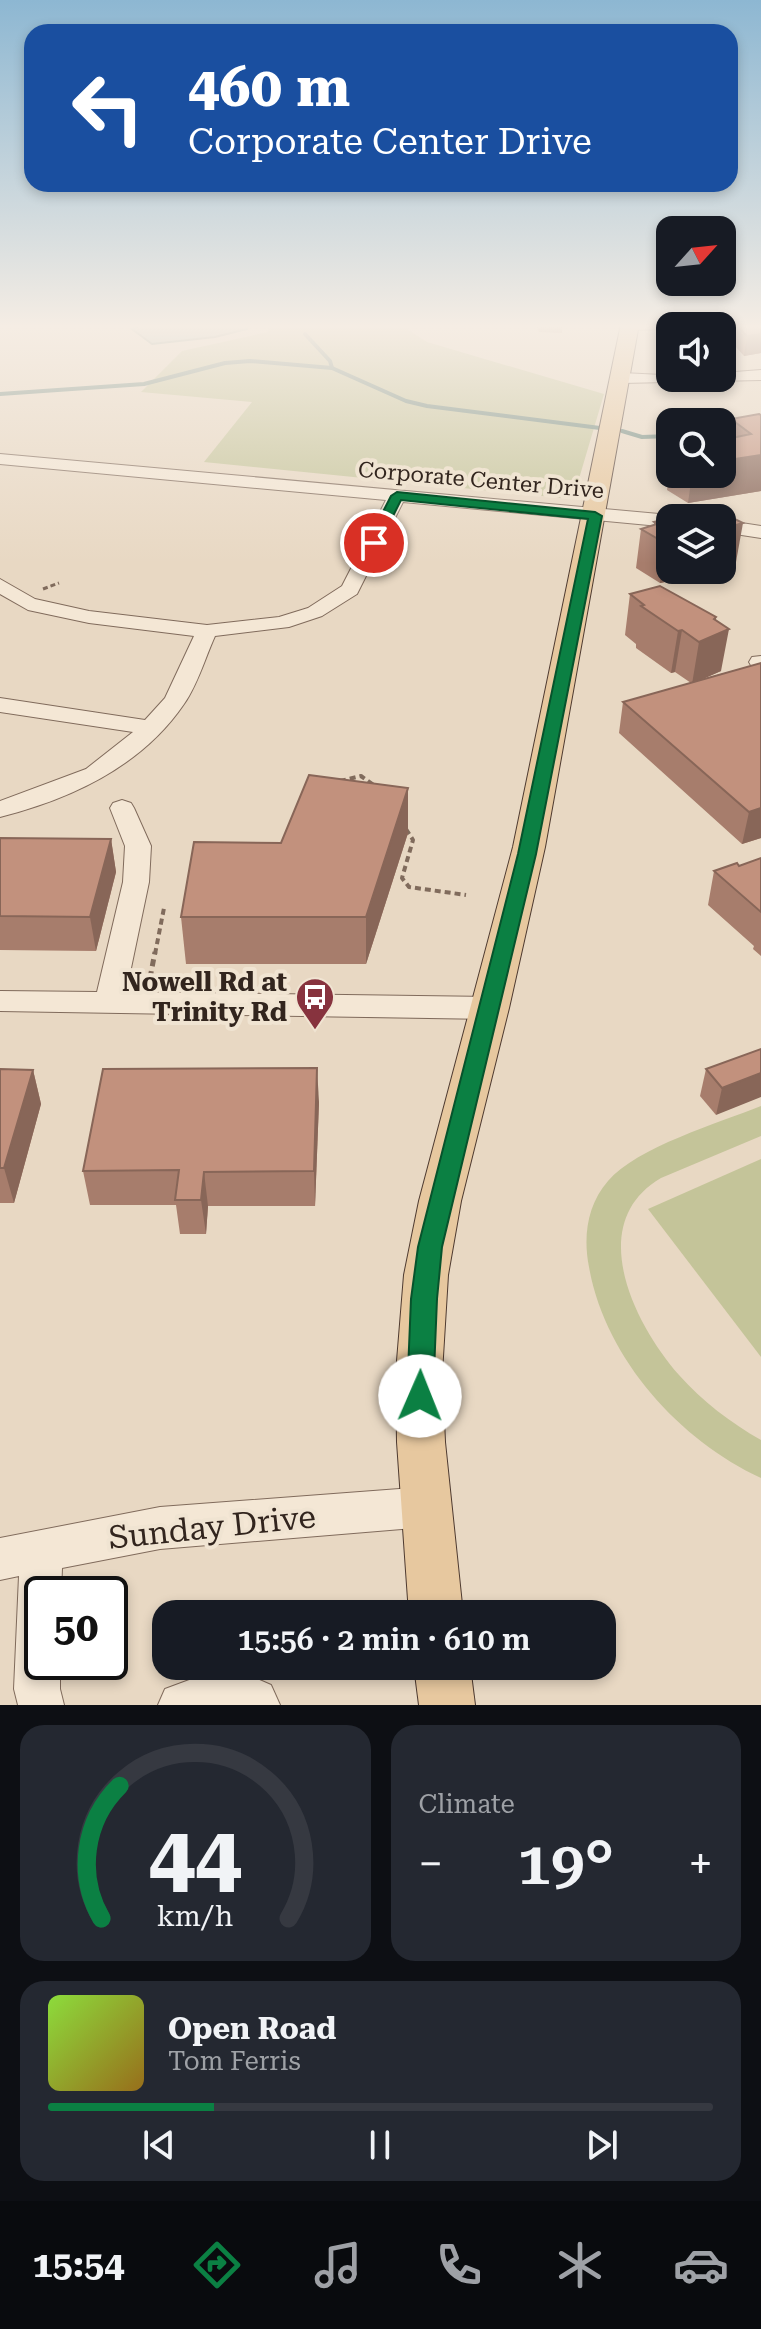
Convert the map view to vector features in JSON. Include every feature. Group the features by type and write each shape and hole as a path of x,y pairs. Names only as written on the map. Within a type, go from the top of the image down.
{"main road":[{"path":"435,1600 419,1373 426,1275 440,1201 491,1008 529,847 617,404"},
{"path":"444,1680 447,1705"}],"street":[{"name":"Corporate Center Drive","path":"0,459 656,520"},
{"path":"0,585 14,597 47,610 207,631 282,623 315,612 350,590 397,496"},
{"path":"736,528 761,532"},
{"path":"0,809 95,774 151,728 175,701 207,631"},
{"path":"0,705 151,728"},
{"path":"109,1002 136,882 138,846 122,808"},
{"path":"0,1001 491,1008"},
{"name":"Sunday Drive","path":"21,1555 160,1528 426,1507"},
{"path":"21,1555 41,1705"},
{"path":"181,1705 200,1699 255,1701 257,1705"}],"path":[{"path":"43,589 59,583"},
{"path":"336,784 361,776 373,782 380,793"},
{"path":"403,825 413,840 402,878 409,887 466,895"},
{"path":"150,978 164,908"}],"green space":[{"path":"251,404 601,404 573,499 204,462"},
{"path":"761,1106 761,1136 661,1178 638,1197 625,1221 621,1247 624,1274 646,1329 662,1354 697,1394 761,1440 761,1478 731,1462 675,1419 629,1364 611,1333 598,1301 586,1244 588,1222 595,1200 621,1169 638,1157 680,1137"},
{"path":"761,1159 761,1357 648,1209"}],"building":[{"path":"761,415 761,455 736,459 736,437 751,434 736,423 736,418"},
{"path":"656,524 656,538 641,529"},
{"path":"660,586 716,617 714,619 729,629 699,642 641,606 644,605 630,594"},
{"path":"761,663 761,808 749,812 623,702"},
{"path":"309,775 408,788 366,917 181,917 194,842 281,843"},
{"path":"0,838 111,839 90,917 0,916"},
{"path":"761,858 761,912 714,871"},
{"path":"761,1049 761,1073 722,1088 706,1069"},
{"path":"317,1068 314,1171 204,1172 201,1200 175,1200 179,1170 83,1171 103,1069"},
{"path":"0,1069 33,1070 4,1168 0,1168"}],"waterway":[{"path":"417,404 600,428"},
{"path":"622,431 642,437 656,436"}],"place":[{"name":"Nowell Rd at Trinity Rd","path":"315,1031"}],"route":[{"path":"374,543 397,496 595,516 527,854 430,1247 419,1373 420,1396"}]}
